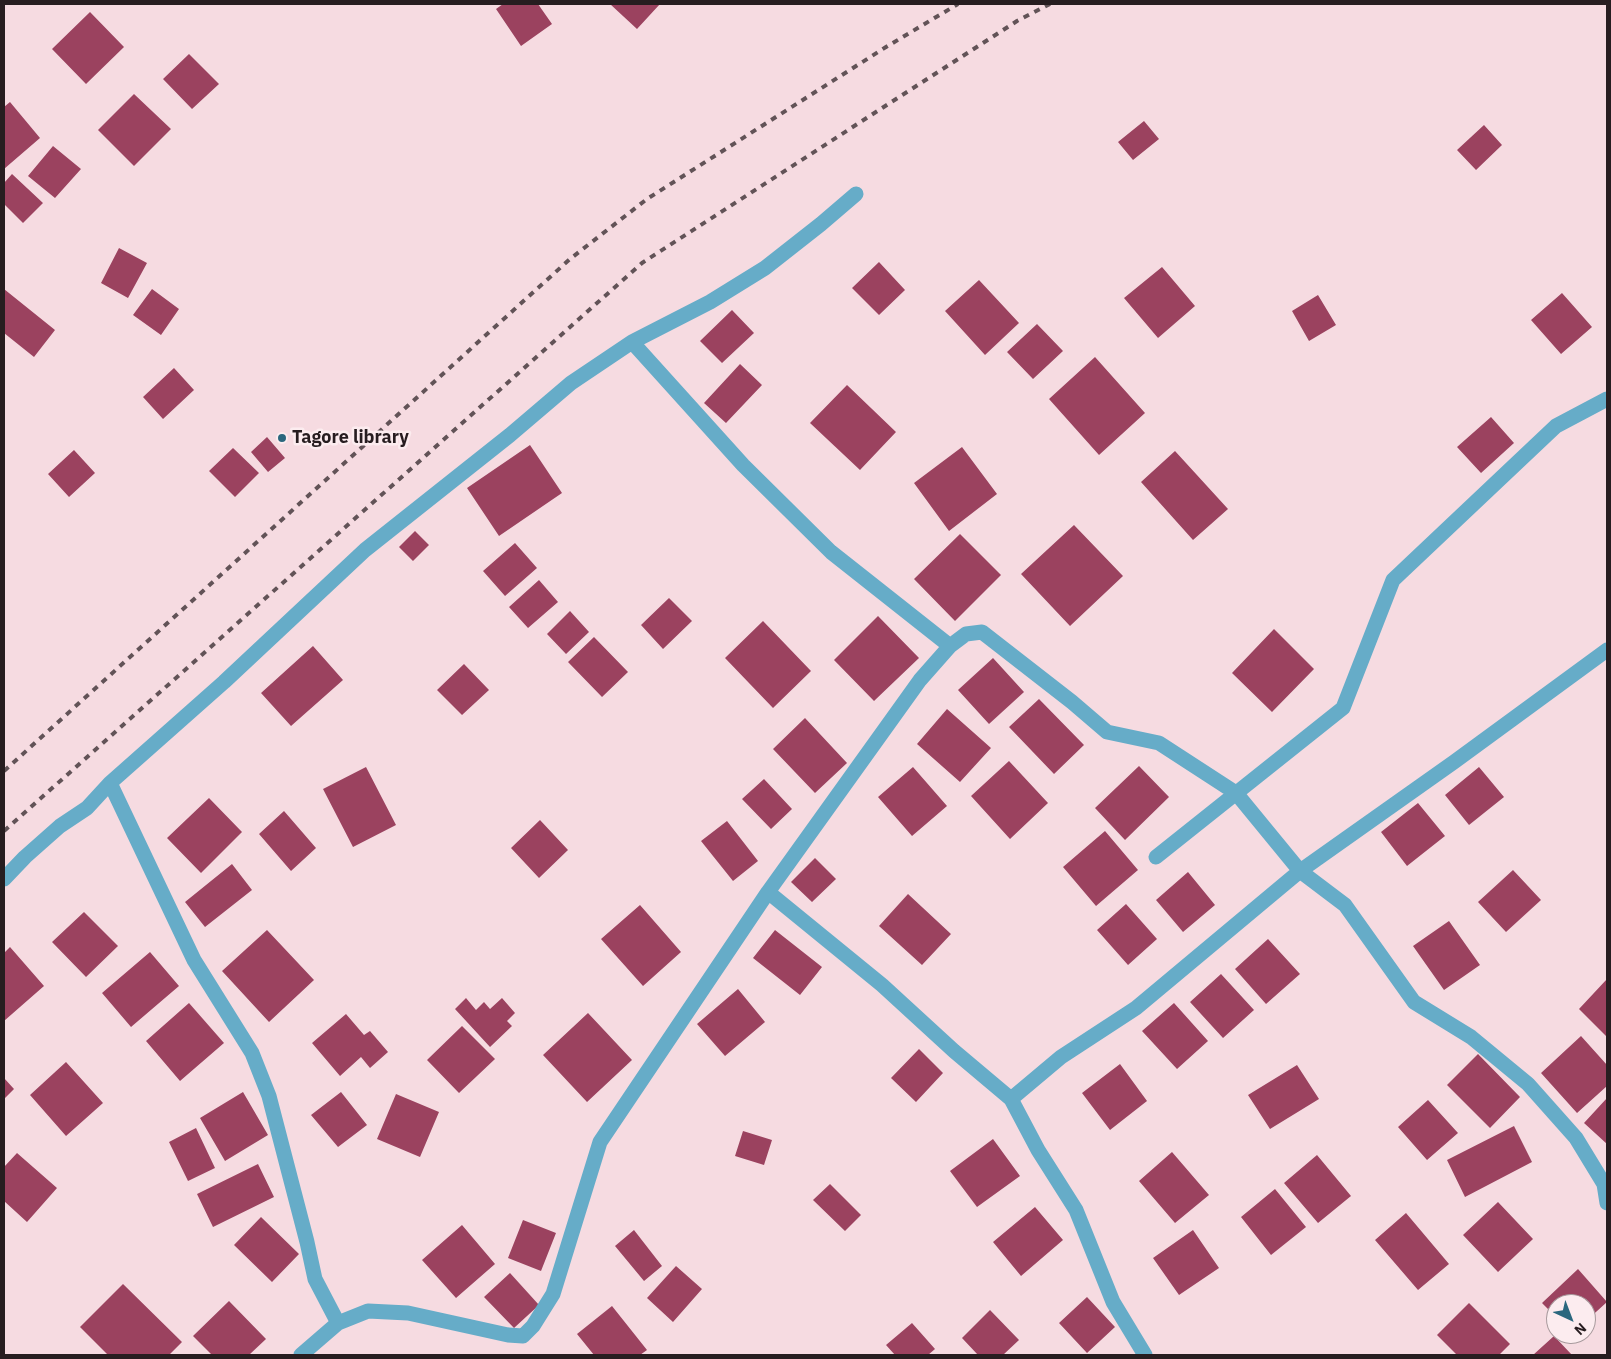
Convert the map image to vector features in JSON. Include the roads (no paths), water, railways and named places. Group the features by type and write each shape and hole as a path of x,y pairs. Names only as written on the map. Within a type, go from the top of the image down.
{"street":[{"path":"4,879 25,857 60,826 87,808 110,783 224,682 365,550 510,435 571,383 632,342 710,302 765,268 856,194"},
{"path":"632,342 743,464 831,552 950,646"},
{"path":"1156,857 1343,708 1393,580 1556,426 1607,399"},
{"path":"301,1355 338,1323 368,1312 408,1314 508,1335 524,1336 534,1326 553,1294 600,1142 768,892 920,680 950,646 966,634 982,632 1072,702 1107,732 1159,744 1236,793 1300,871 1345,906 1414,1002 1471,1037 1528,1084 1576,1138 1604,1184 1607,1203"},
{"path":"1012,1099 1061,1057 1136,1008 1300,871 1462,757 1607,650"},
{"path":"110,783 194,960 252,1052 270,1096 315,1279 338,1323"},
{"path":"768,892 882,985 954,1051 1012,1099 1038,1150 1076,1210 1114,1302 1146,1355"}],"railway":[{"path":"4,771 570,259 647,199 886,47 958,4"},
{"path":"4,831 642,263 1017,21 1050,4"}],"place":[{"name":"Tagore library","path":"282,438"}]}
